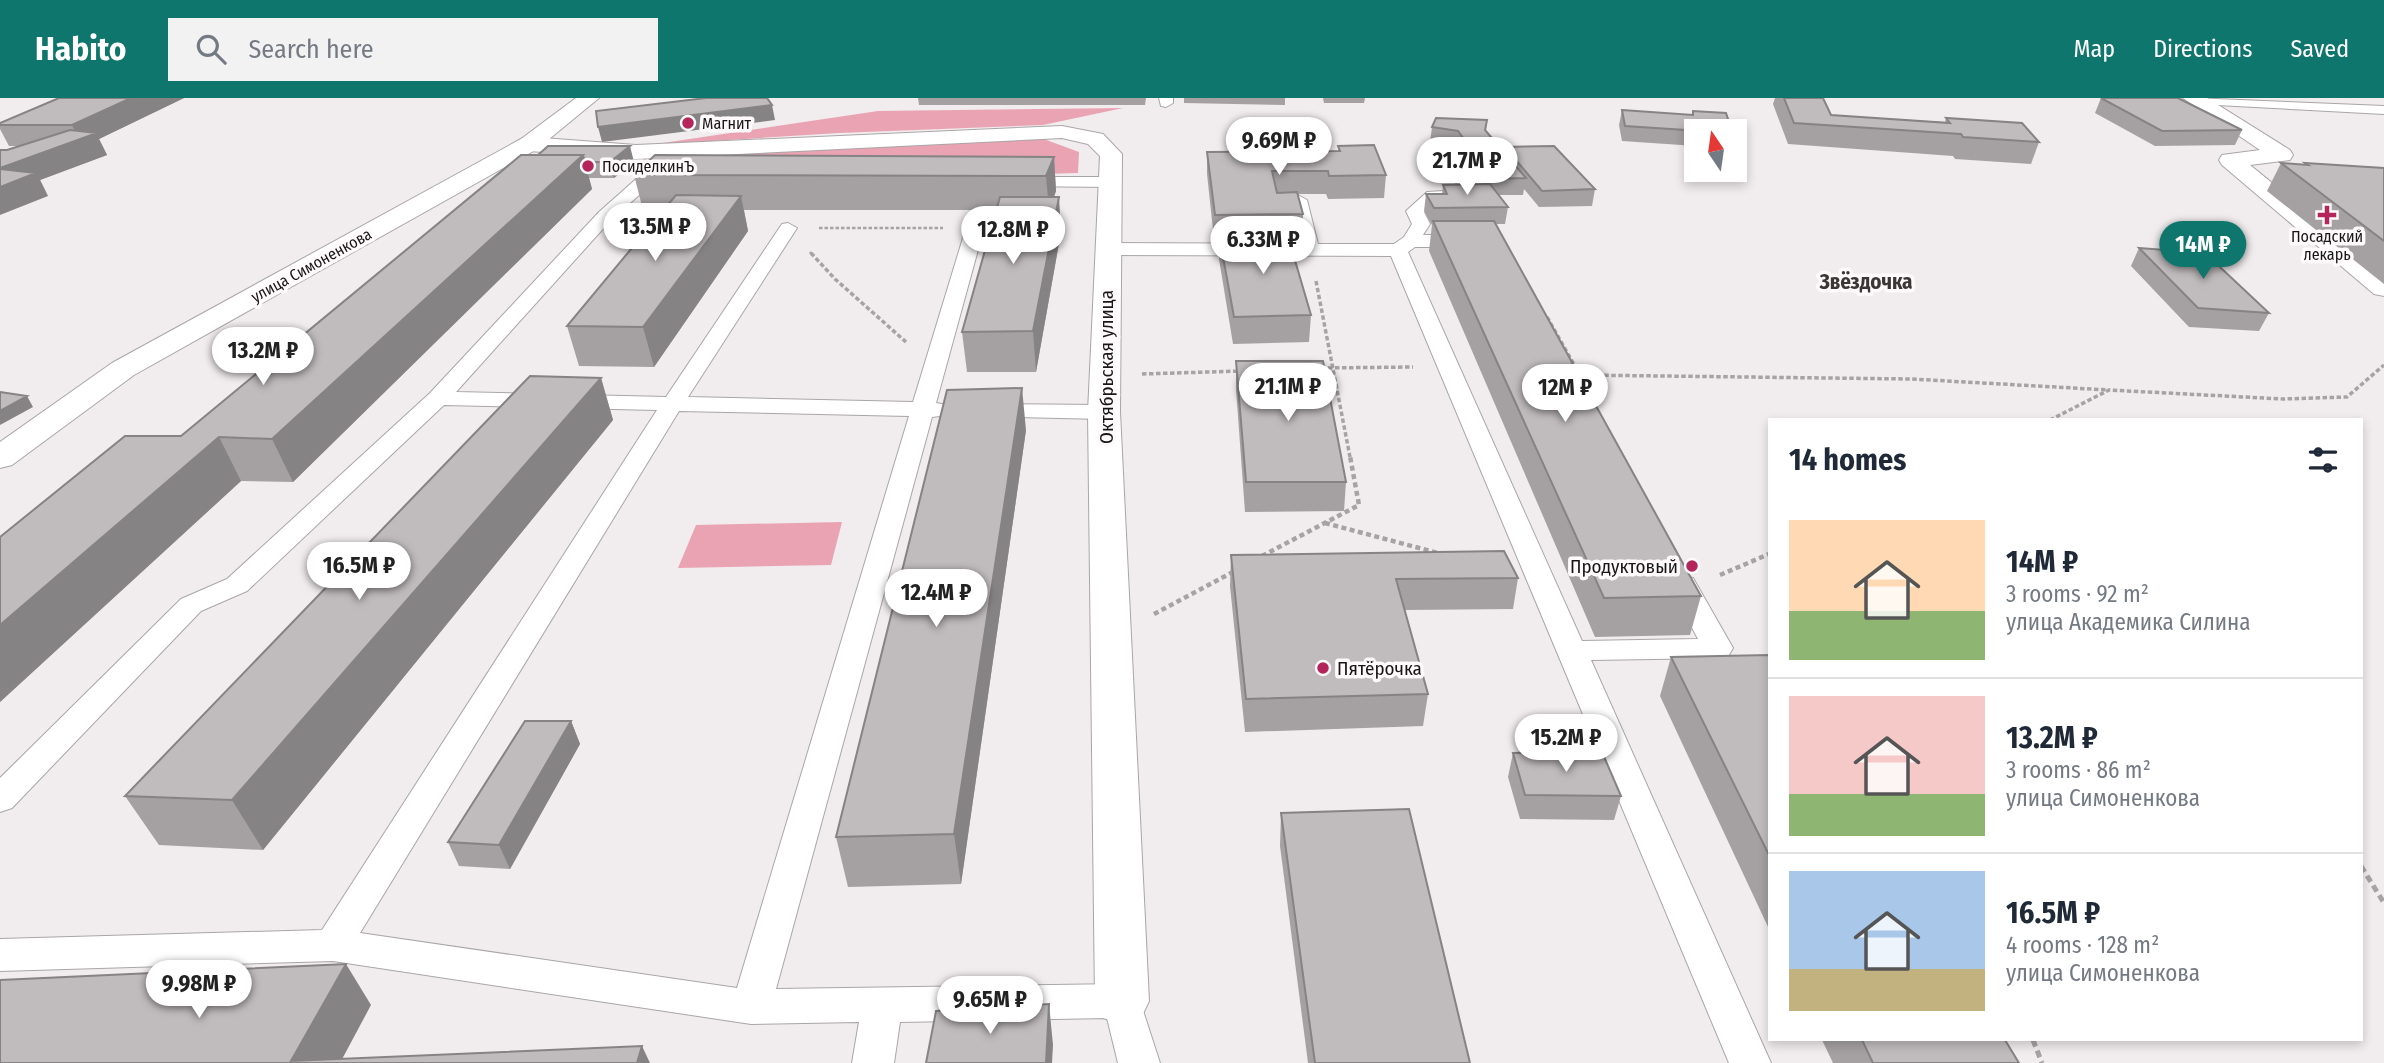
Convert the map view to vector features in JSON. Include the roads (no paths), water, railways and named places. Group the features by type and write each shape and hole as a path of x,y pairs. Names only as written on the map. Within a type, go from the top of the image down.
{"street":[{"name":"улица Симоненкова","path":"0,457 123,369 529,144 589,98"},
{"path":"2195,99 2282,155 2230,160 2384,288"},
{"name":"Октябрьская улица","path":"529,144 636,152 1062,132 1095,139 1111,154 1104,412 1122,1001"}],"lane":[{"path":"2195,99 2384,110"},
{"path":"1404,245 1421,225 1415,211 1433,196 1473,195 1440,146"},
{"path":"0,799 191,605 237,585 438,398 605,216 641,184 665,151"},
{"path":"1000,182 1110,182"},
{"path":"641,184 668,184"},
{"path":"1298,200 1310,249"},
{"path":"751,1007 975,228"},
{"path":"333,945 673,404 788,229"},
{"path":"1107,249 1310,249 1490,241"},
{"path":"1404,245 1449,367 1750,1063"},
{"path":"438,398 1104,412"},
{"path":"1572,651 1717,648 1683,584"},
{"path":"0,956 333,945 751,1007 1122,1001 1139,1063"},
{"path":"873,1063 882,1005"}],"place":[{"name":"Магнит","path":"688,123"},
{"name":"ПосиделкинЪ","path":"588,166"},
{"name":"Посадский лекарь","path":"2327,215"},
{"name":"Продуктовый","path":"1692,566"},
{"name":"Пятёрочка","path":"1323,668"}],"district":[{"name":"Звёздочка","path":"1866,282"}]}
